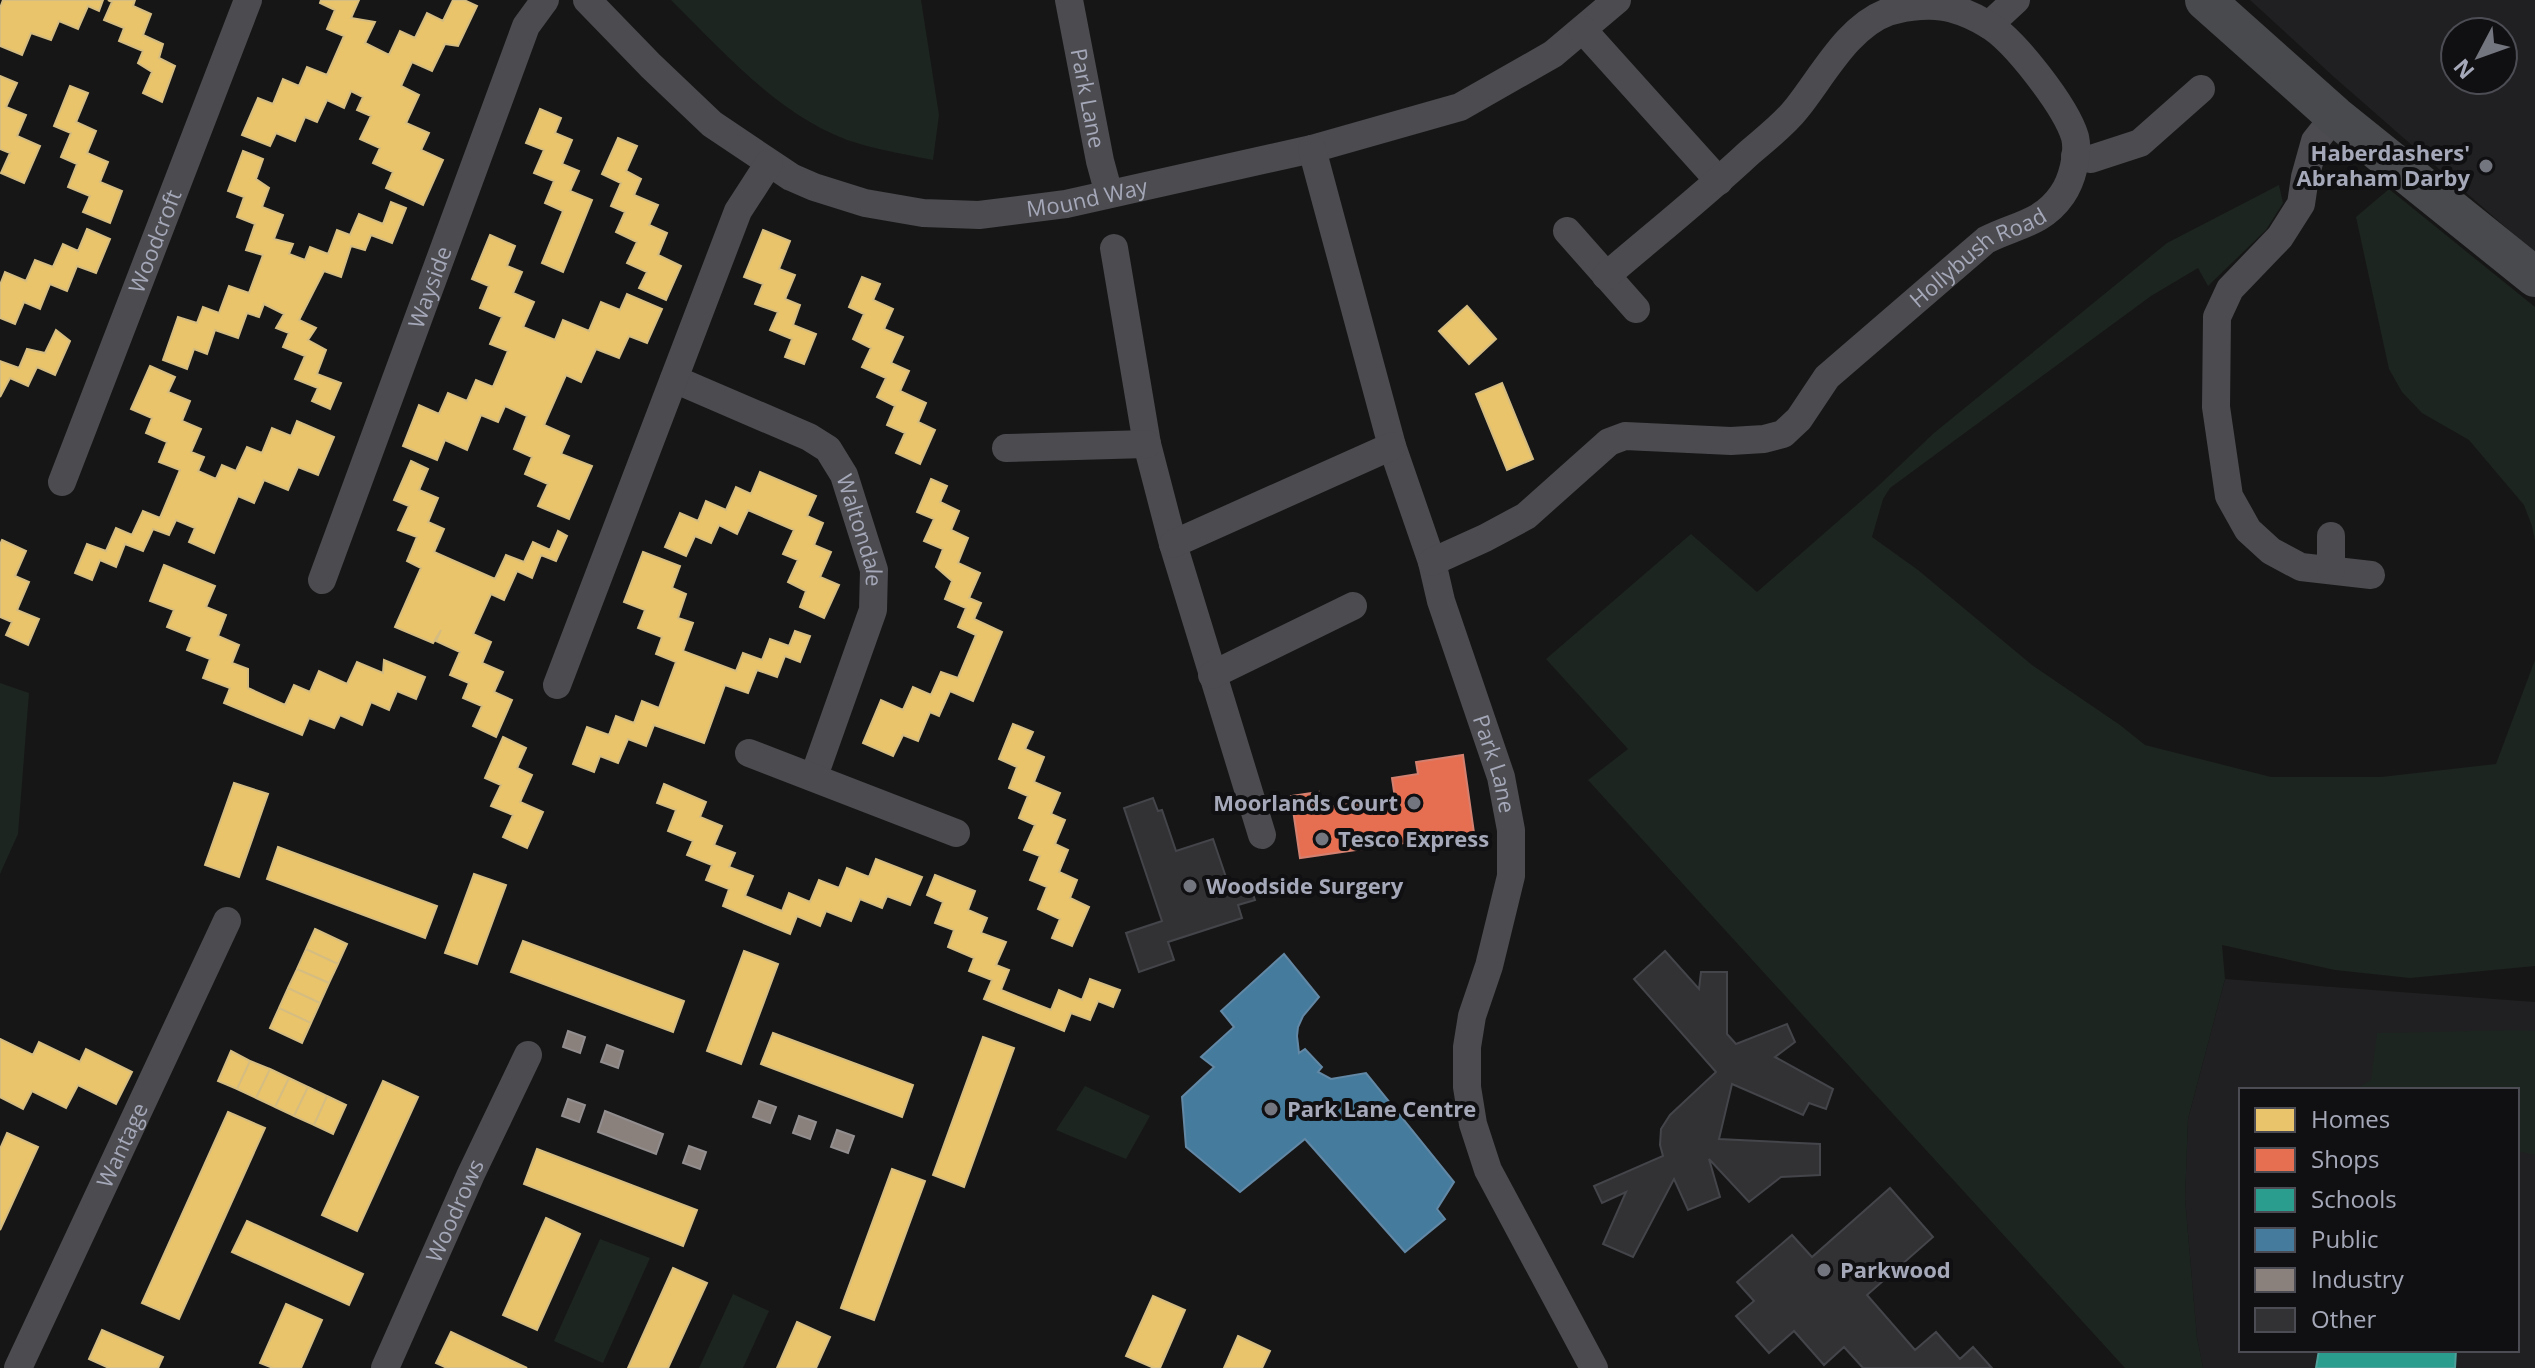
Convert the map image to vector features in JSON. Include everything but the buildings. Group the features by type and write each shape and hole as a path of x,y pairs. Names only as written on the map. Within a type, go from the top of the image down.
{"main road":[{"path":"2205,0 2335,116 2535,277"}],"street":[{"name":"Woodcroft","path":"62,482 248,0"},
{"name":"Wayside","path":"322,580 526,26 545,0"},
{"name":"Mound Way","path":"587,0 712,124 791,177 845,197 893,209 979,215 1044,209 1312,149 1460,107 1553,54 1617,0"},
{"name":"Park Lane","path":"1069,0 1109,194"},
{"path":"1989,25 2016,0"},
{"name":"Hollybush Road","path":"1432,562 1526,516 1609,442 1625,436 1731,441 1764,439 1783,434 1799,419 1827,377 1951,269 1986,240 2028,225 2048,212 2063,194 2073,170 2076,140 2064,110 2018,53 1989,25 1952,8 1885,6 1844,45 1795,111 1719,181 1606,276"},
{"path":"1583,30 1719,181"},
{"path":"2075,156 2091,159 2140,143 2201,89"},
{"path":"2335,116 2315,141 2301,204 2280,237 2230,289 2217,317 2216,407 2229,496 2248,530 2271,551 2301,567 2371,575"},
{"name":"Park Lane","path":"1312,149 1392,446 1501,777 1511,830 1511,876 1489,966 1472,1016 1467,1047 1467,1087 1473,1124 1495,1182 1594,1368"},
{"path":"557,685 738,211 769,163"},
{"path":"1567,231 1636,309"},
{"path":"1114,248 1147,444 1173,544 1262,835"},
{"name":"Waltondale","path":"674,379 809,437 828,449 844,475 874,570 873,610 814,776"},
{"path":"1006,448 1147,444"},
{"path":"1173,544 1392,446"},
{"path":"2331,536 2331,570"},
{"path":"1212,675 1353,606"},
{"path":"749,753 956,833"},
{"name":"Wantage","path":"18,1368 227,921"},
{"name":"Woodrows","path":"385,1368 528,1055"}],"shaded area":[{"path":"671,0 921,0 939,115 933,160 860,144 806,120 758,84"},
{"name":"Haberdashers' Abraham Darby","path":"2250,0 2535,0 2535,253 2334,77"},
{"path":"2279,185 2283,203 2266,230 2208,286 2198,268 2151,296 1890,488 1883,499 1872,537 1918,570 2032,665 2145,745 2271,777 2381,777 2496,764 2535,660 2535,966 2410,978 2335,970 2222,945 2225,979 2188,1119 2185,1199 2197,1338 2203,1368 2125,1368 1588,780 1628,749 1546,659 1691,534 1757,592 1934,433 2167,243"},
{"path":"2389,189 2535,307 2535,541 2524,505 2469,440 2422,413 2402,392 2389,369 2356,217"},
{"path":"0,683 29,693 18,834 0,874"},
{"path":"2225,979 2535,1002 2535,1368 2203,1368 2197,1338 2185,1199 2188,1119"},
{"path":"2535,1031 2535,1155 2519,1151 2519,1088 2357,1088 2371,1080 2377,1033"},
{"path":"1085,1086 1150,1116 1126,1159 1056,1130"},
{"path":"600,1239 650,1258 603,1363 554,1341"},
{"path":"733,1294 769,1311 743,1368 699,1368"}],"place":[{"name":"Haberdashers' Abraham Darby","path":"2486,166"},
{"name":"Moorlands Court","path":"1414,803"},
{"name":"Tesco Express","path":"1322,839"},
{"name":"Woodside Surgery","path":"1190,886"},
{"name":"Park Lane Centre","path":"1271,1109"},
{"name":"Parkwood","path":"1824,1270"}]}
